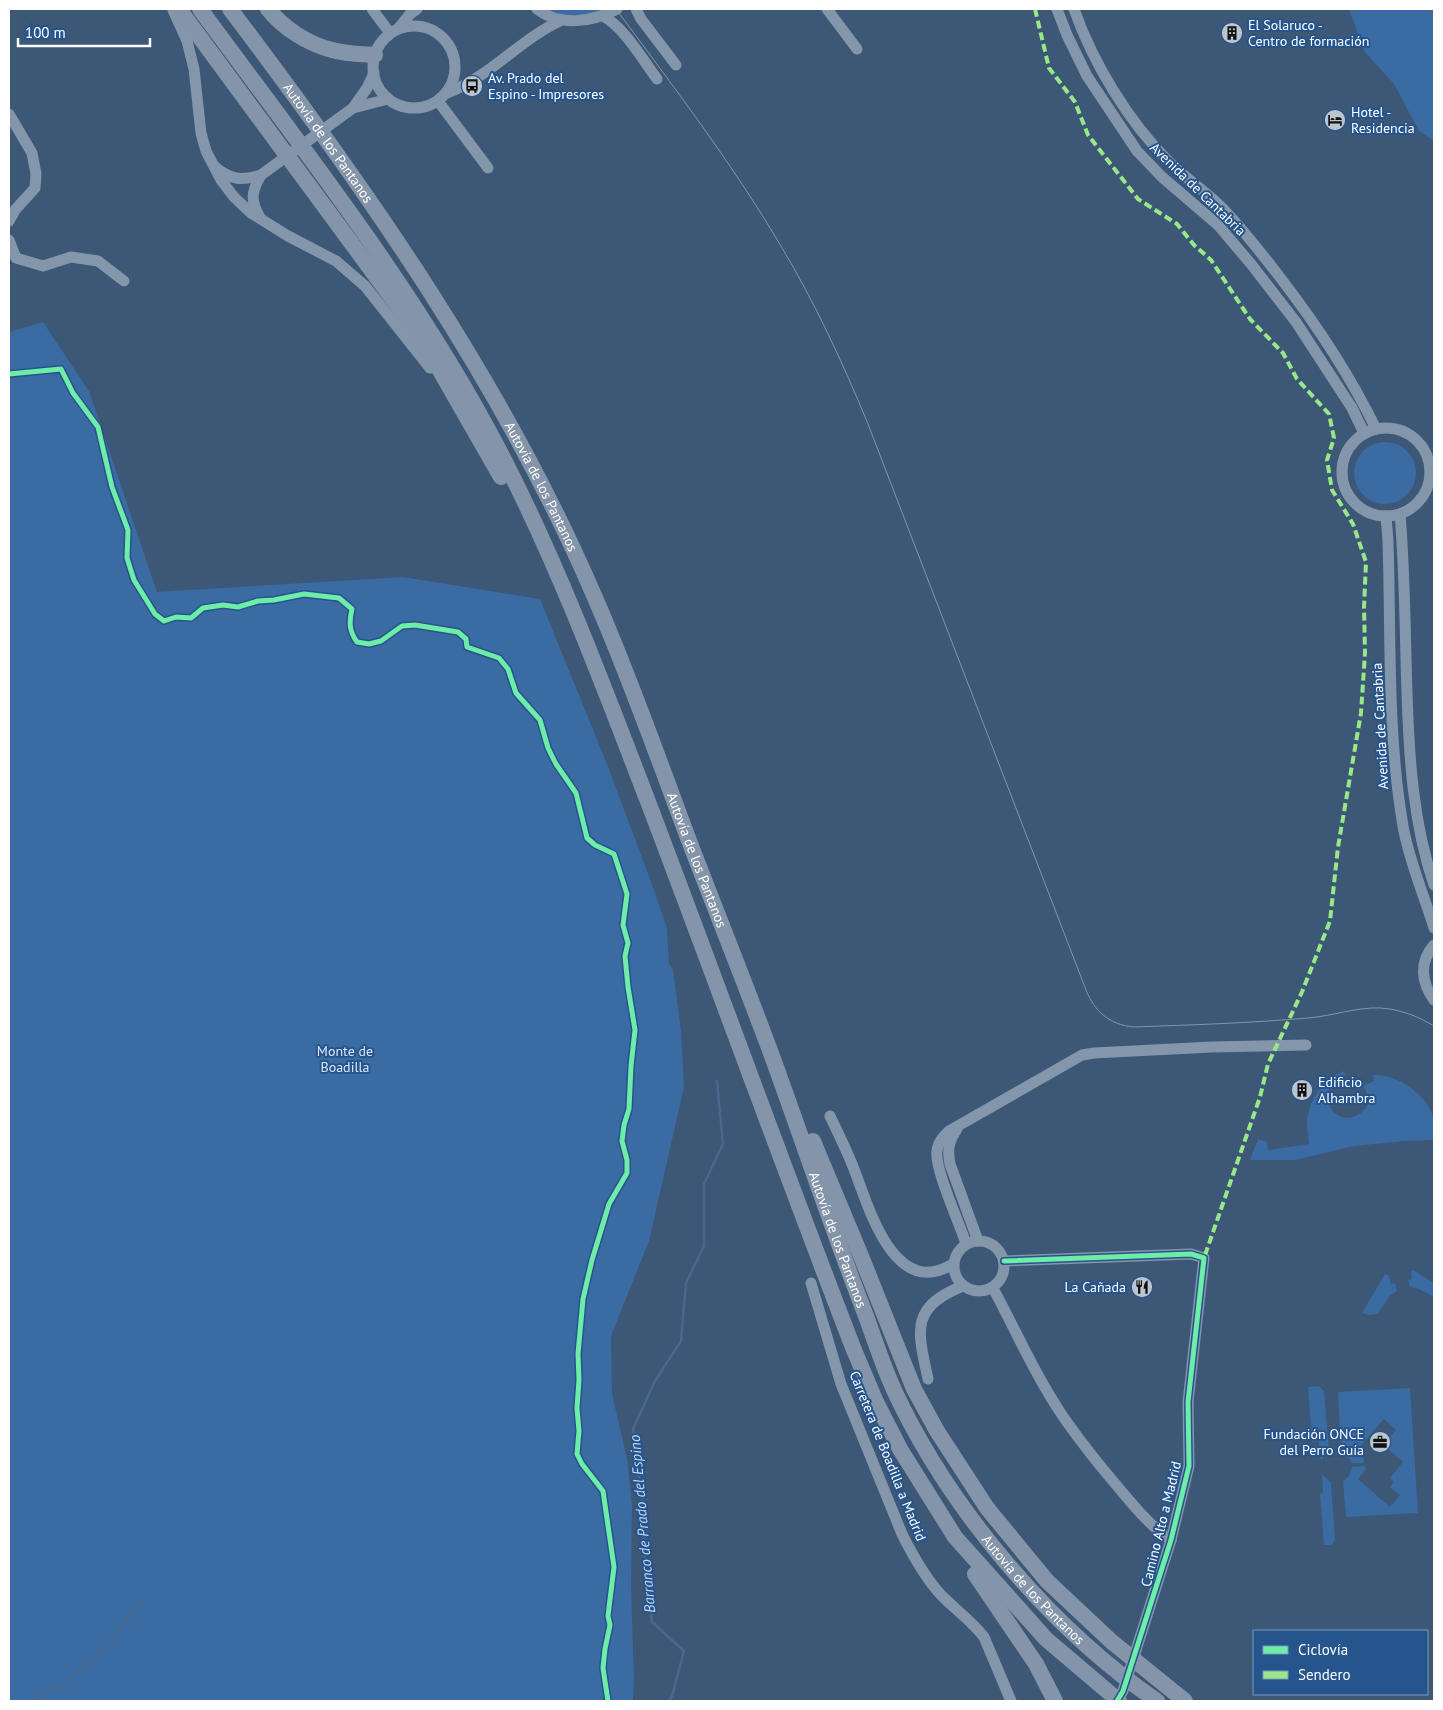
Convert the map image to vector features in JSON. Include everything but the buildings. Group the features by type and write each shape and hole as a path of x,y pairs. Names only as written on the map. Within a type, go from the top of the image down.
{"highway":[{"path":"179,9 403,313 438,367 540,545 551,560"},
{"name":"Autovía de los Pantanos","path":"200,9 354,219 413,306 499,450 545,542 551,560 576,615 854,1350 876,1402 900,1449 955,1537 1046,1639 1118,1701"},
{"name":"Autovía de los Pantanos","path":"230,9 368,199 431,292 518,437 566,533 597,601 650,733 774,1061 850,1275 891,1380 928,1453 960,1502 1026,1586 1055,1617 1104,1661 1157,1701"},
{"path":"238,9 255,42"},
{"path":"268,9 293,33 314,44 332,50 375,55"},
{"path":"774,1061 785,1076 914,1388 937,1431 988,1508 1047,1581 1112,1642 1185,1701"},
{"path":"955,1537 962,1557 1020,1639 1044,1678 1054,1701"},
{"path":"1144,1668 1196,1701"}],"street":[{"path":"172,9 187,41 194,69 201,133 206,151 220,180 251,213 288,236 336,261 365,286 426,362 489,456"},
{"path":"372,9 394,31"},
{"path":"394,31 420,26 435,31 450,47 455,62 454,79 447,93 429,106 407,107 397,105 388,99 379,88 374,73 375,55 381,43 417,9"},
{"path":"536,9 562,20 583,21 603,16 617,9"},
{"path":"636,9 641,19 676,65"},
{"path":"827,9 857,49"},
{"name":"Avenida de Cantabria","path":"1057,9 1087,76 1137,151 1162,177 1218,226 1251,264 1296,322 1352,408 1364,434"},
{"name":"Avenida de Cantabria","path":"1074,9 1098,65 1149,140 1169,163 1225,211 1262,254 1305,310 1363,402 1376,429"},
{"path":"603,16 613,22 657,79"},
{"path":"447,93 464,87 543,30 562,20"},
{"path":"213,164 223,173 235,178 249,179 261,175 353,108 367,88 374,73"},
{"path":"353,108 388,99"},
{"path":"438,101 488,168"},
{"path":"9,114 32,153 36,174 36,188 15,210 9,221"},
{"path":"261,175 254,186 252,197 255,209 262,221"},
{"path":"9,240 16,258 43,266 71,257 98,261 124,281"},
{"path":"1388,428 1401,431 1413,438 1432,461 1429,480 1423,495 1413,507 1400,514 1386,516 1370,513 1354,503 1345,490 1341,475 1343,461 1350,447 1364,434 1376,429 1388,428"},
{"path":"1422,447 1428,448 1434,444"},
{"name":"Avenida de Cantabria","path":"1400,514 1408,734 1412,779 1418,823 1434,885"},
{"name":"Avenida de Cantabria","path":"1386,516 1394,737 1398,783 1404,828 1418,880 1434,928"},
{"path":"1434,945 1425,959 1423,974 1426,988 1434,1000"},
{"path":"966,1244 938,1166 937,1151 941,1139 949,1131 1082,1055 1212,1047 1306,1045"},
{"path":"830,1116 851,1161 880,1235 896,1258 915,1270 929,1272 941,1271 953,1264"},
{"path":"960,1126 950,1139 947,1151 978,1240"},
{"path":"978,1240 988,1242 997,1248 1004,1261 1004,1269 1001,1279 993,1288 984,1292 974,1292 963,1286 955,1277 953,1264 957,1252 966,1244 978,1240"},
{"name":"Camino Alto a Madrid","path":"1004,1261 1192,1254 1204,1258 1188,1402 1189,1466 1171,1540 1118,1701"},
{"name":"Carretera de Boadilla a Madrid","path":"811,1283 841,1384 902,1534 914,1558 928,1579 984,1637 1011,1701"},
{"path":"928,1379 919,1337 923,1317 932,1304 945,1293 963,1286"},
{"path":"993,1288 1034,1368 1064,1417 1096,1462 1133,1506 1157,1530 1171,1540"}],"green space":[{"path":"547,9 609,9 585,15 570,16"},
{"path":"1349,9 1434,9 1434,141 1419,131 1394,84 1364,51"},
{"name":"Monte de Boadilla","path":"43,322 89,391 157,592 403,577 540,599 607,764 667,928 669,964 673,969 681,1031 684,1087 649,1241 611,1336 612,1394 627,1459 632,1506 633,1701 9,1701 9,332"},
{"path":"1385,442 1397,445 1407,451 1413,461 1416,473 1413,485 1407,495 1397,501 1385,504 1373,501 1363,495 1357,485 1354,473 1357,461 1363,451 1373,445"},
{"path":"1344,1071 1345,1076 1334,1082 1329,1090 1328,1099 1330,1107 1336,1114 1344,1117 1353,1117 1363,1111 1368,1105 1368,1095 1363,1086 1374,1081 1373,1075 1382,1075 1402,1082 1426,1103 1434,1121 1434,1140 1354,1146 1295,1160 1250,1160 1258,1139 1267,1142 1268,1150 1309,1144 1307,1120 1314,1097 1324,1084"},
{"path":"1413,1270 1434,1283 1434,1297 1419,1289 1410,1287 1408,1280 1412,1279 1411,1272"},
{"path":"1385,1274 1389,1276 1391,1284 1395,1283 1397,1291 1390,1295 1378,1314 1369,1315 1362,1313"},
{"path":"1319,1386 1324,1391 1329,1451 1321,1460 1319,1441 1312,1442 1308,1387"},
{"path":"1410,1388 1418,1513 1346,1517 1343,1481 1349,1476 1352,1467 1365,1466 1366,1469 1358,1479 1390,1507 1400,1495 1390,1487 1394,1482 1390,1478 1403,1462 1388,1449 1392,1444 1387,1440 1396,1430 1384,1419 1356,1451 1364,1458 1364,1463 1352,1463 1341,1451 1338,1392"},
{"path":"1322,1474 1331,1483 1335,1539 1331,1545 1324,1545 1320,1494 1323,1493"}],"waterway":[{"name":"Barranco de Prado del Espino","path":"669,1701 684,1651 652,1622 645,1564 642,1498 633,1429 655,1381 681,1341 686,1283 704,1246 704,1184 723,1144 717,1081"},
{"path":"34,1701 36,1697 60,1687 106,1645 140,1603"}],"tram line":[{"path":"616,9 702,125 743,185 793,268 828,333 868,424 1086,990 1098,1011 1110,1020 1133,1027 1286,1020 1380,1008 1408,1014 1434,1026"}],"marked path":[{"path":"1035,9 1049,68 1075,102 1088,135 1138,199 1177,224 1194,245 1211,260 1250,319 1283,353 1297,379 1329,414 1334,438 1327,460 1332,490 1353,524 1366,562 1364,607 1365,653 1361,713 1338,847 1330,921 1302,992 1268,1064 1260,1097 1204,1258"}],"cycle path":[{"path":"9,374 61,369 73,393 98,427 112,487 128,530 127,558 134,580 155,614 164,621 176,617 191,618 203,608 223,605 238,607 258,601 304,594 339,598 352,609 350,626 357,642 369,644 381,641 402,626 415,625 458,632 466,639 467,647 499,658 508,669 516,693 540,720 548,748 556,764 576,793 587,838 595,845 614,854 627,894 623,925 628,943 625,956 635,1030 629,1109 622,1141 627,1160 627,1173 609,1204 592,1260 583,1299 578,1354 577,1408 579,1431 577,1454 582,1464 603,1491 614,1567 608,1616 610,1625 603,1668 608,1701"},
{"path":"1004,1261 1191,1254 1204,1258 1188,1402 1189,1466 1171,1540 1123,1691 1117,1701"}],"place":[{"name":"El Solaruco - Centro de formación","path":"1232,33"},
{"name":"Av. Prado del Espino - Impresores","path":"472,86"},
{"name":"Hotel - Residencia","path":"1335,120"},
{"name":"Edificio Alhambra","path":"1302,1090"},
{"name":"La Cañada","path":"1142,1287"},
{"name":"Fundación ONCE del Perro Guía","path":"1380,1442"}]}
